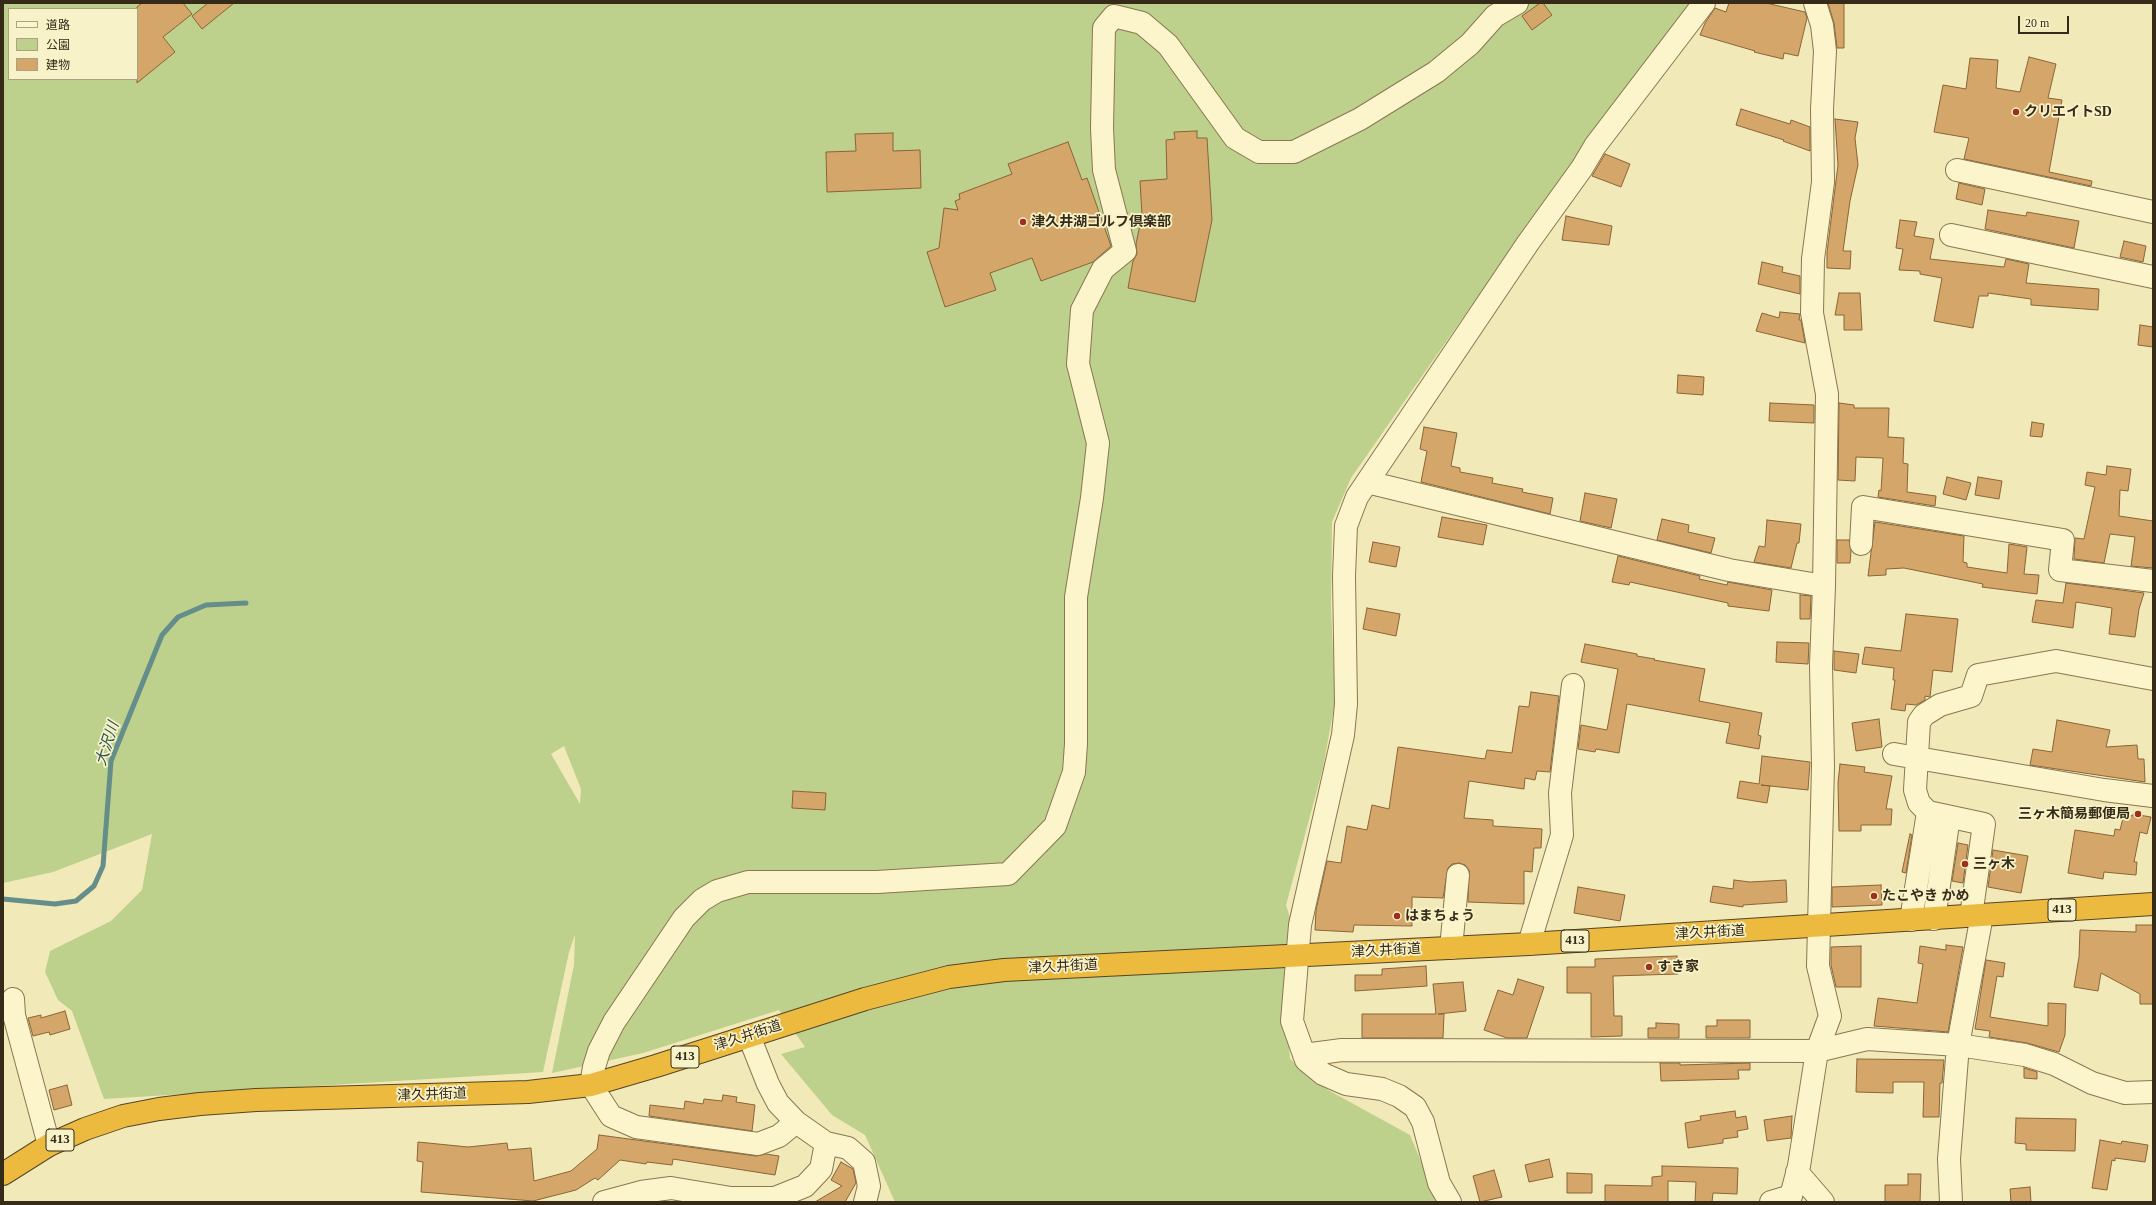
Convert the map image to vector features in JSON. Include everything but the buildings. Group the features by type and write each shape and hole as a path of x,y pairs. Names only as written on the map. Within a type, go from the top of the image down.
{"highway":[{"name":"津久井街道","path":"3,1174 50,1145 85,1129 123,1116 200,1104 528,1092 591,1084 656,1066 904,987 949,977 1004,970 1529,944 1818,927 2153,904"}],"street":[{"path":"1450,1202 1439,1183 1423,1122 1415,1107 1399,1096 1382,1089 1346,1084 1323,1074 1306,1060 1292,1021 1300,925 1343,735 1346,704 1344,576 1346,526 1357,497 1595,146 1704,3"},
{"path":"1771,1202 1795,1199 1797,1172 1817,1050 1830,1016 1818,966 1823,766 1821,665 1824,586 1827,394 1812,313 1813,259 1823,182 1822,109 1825,51 1822,25 1815,3"},
{"path":"796,1122 779,1136 758,1144 636,1127 611,1116 591,1084 599,1051 614,1022 684,918 702,900 717,891 748,882 877,882 1008,874 1055,826 1074,772 1076,744 1076,598 1092,498 1098,443 1078,364 1082,310 1103,269 1125,251 1104,170 1102,128 1104,28 1114,16 1142,23 1168,45 1235,138 1259,152 1294,152 1360,119 1436,72 1470,44 1495,16 1510,4"},
{"path":"1958,170 2153,212"},
{"path":"1951,235 2153,277"},
{"path":"1367,482 1619,542 1729,570 1824,586"},
{"path":"1861,544 1863,507 2063,540 2060,570 2153,581"},
{"path":"1951,1202 1949,1159 1958,1045 1976,916 1984,824 1928,812 1922,808 1915,790 1919,722 1924,715 1940,705 1971,696 1978,676 2056,662 2153,679"},
{"path":"1529,944 1562,835 1560,793 1573,685"},
{"path":"1894,754 2104,790 2153,796"},
{"path":"1911,920 1928,812"},
{"path":"1934,919 1949,817"},
{"path":"1451,948 1458,875"},
{"path":"13,998 14,1015 50,1145"},
{"path":"749,1036 771,1090 778,1103 796,1122 826,1142 848,1148 864,1162 869,1186 865,1202"},
{"path":"1304,1055 1342,1050 1817,1050 1867,1039 1958,1045 2025,1055 2054,1064 2092,1083 2125,1093 2153,1092"},
{"path":"604,1202 641,1192 671,1188 728,1200 776,1198 805,1186 821,1168 826,1142"},
{"path":"1797,1172 1823,1202"}],"green space":[{"path":"3,3 1695,3 1587,143 1450,336 1351,478 1332,522 1331,605 1335,701 1323,768 1286,905 1298,943 1283,945 1290,1059 1328,1090 1410,1135 1438,1202 895,1202 865,1135 832,1115 781,1054 805,1047 779,1010 643,1053 552,1073 574,965 575,935 569,952 543,1072 104,1099 72,1011 58,1000 45,972 50,951 111,921 142,890 152,834 53,872 3,883","holes":["564,746 581,789 580,804 551,754"]}],"waterway":[{"name":"大沢川","path":"3,899 55,904 76,901 94,886 103,866 111,761 162,635 178,617 206,605 246,603"}],"place":[{"name":"クリエイトSD","path":"2016,112"},
{"name":"津久井湖ゴルフ倶楽部","path":"1023,222"},
{"name":"三ヶ木簡易郵便局","path":"2138,814"},
{"name":"三ヶ木","path":"1965,864"},
{"name":"たこやき かめ","path":"1874,896"},
{"name":"はまちょう","path":"1397,916"},
{"name":"すき家","path":"1649,967"}]}
